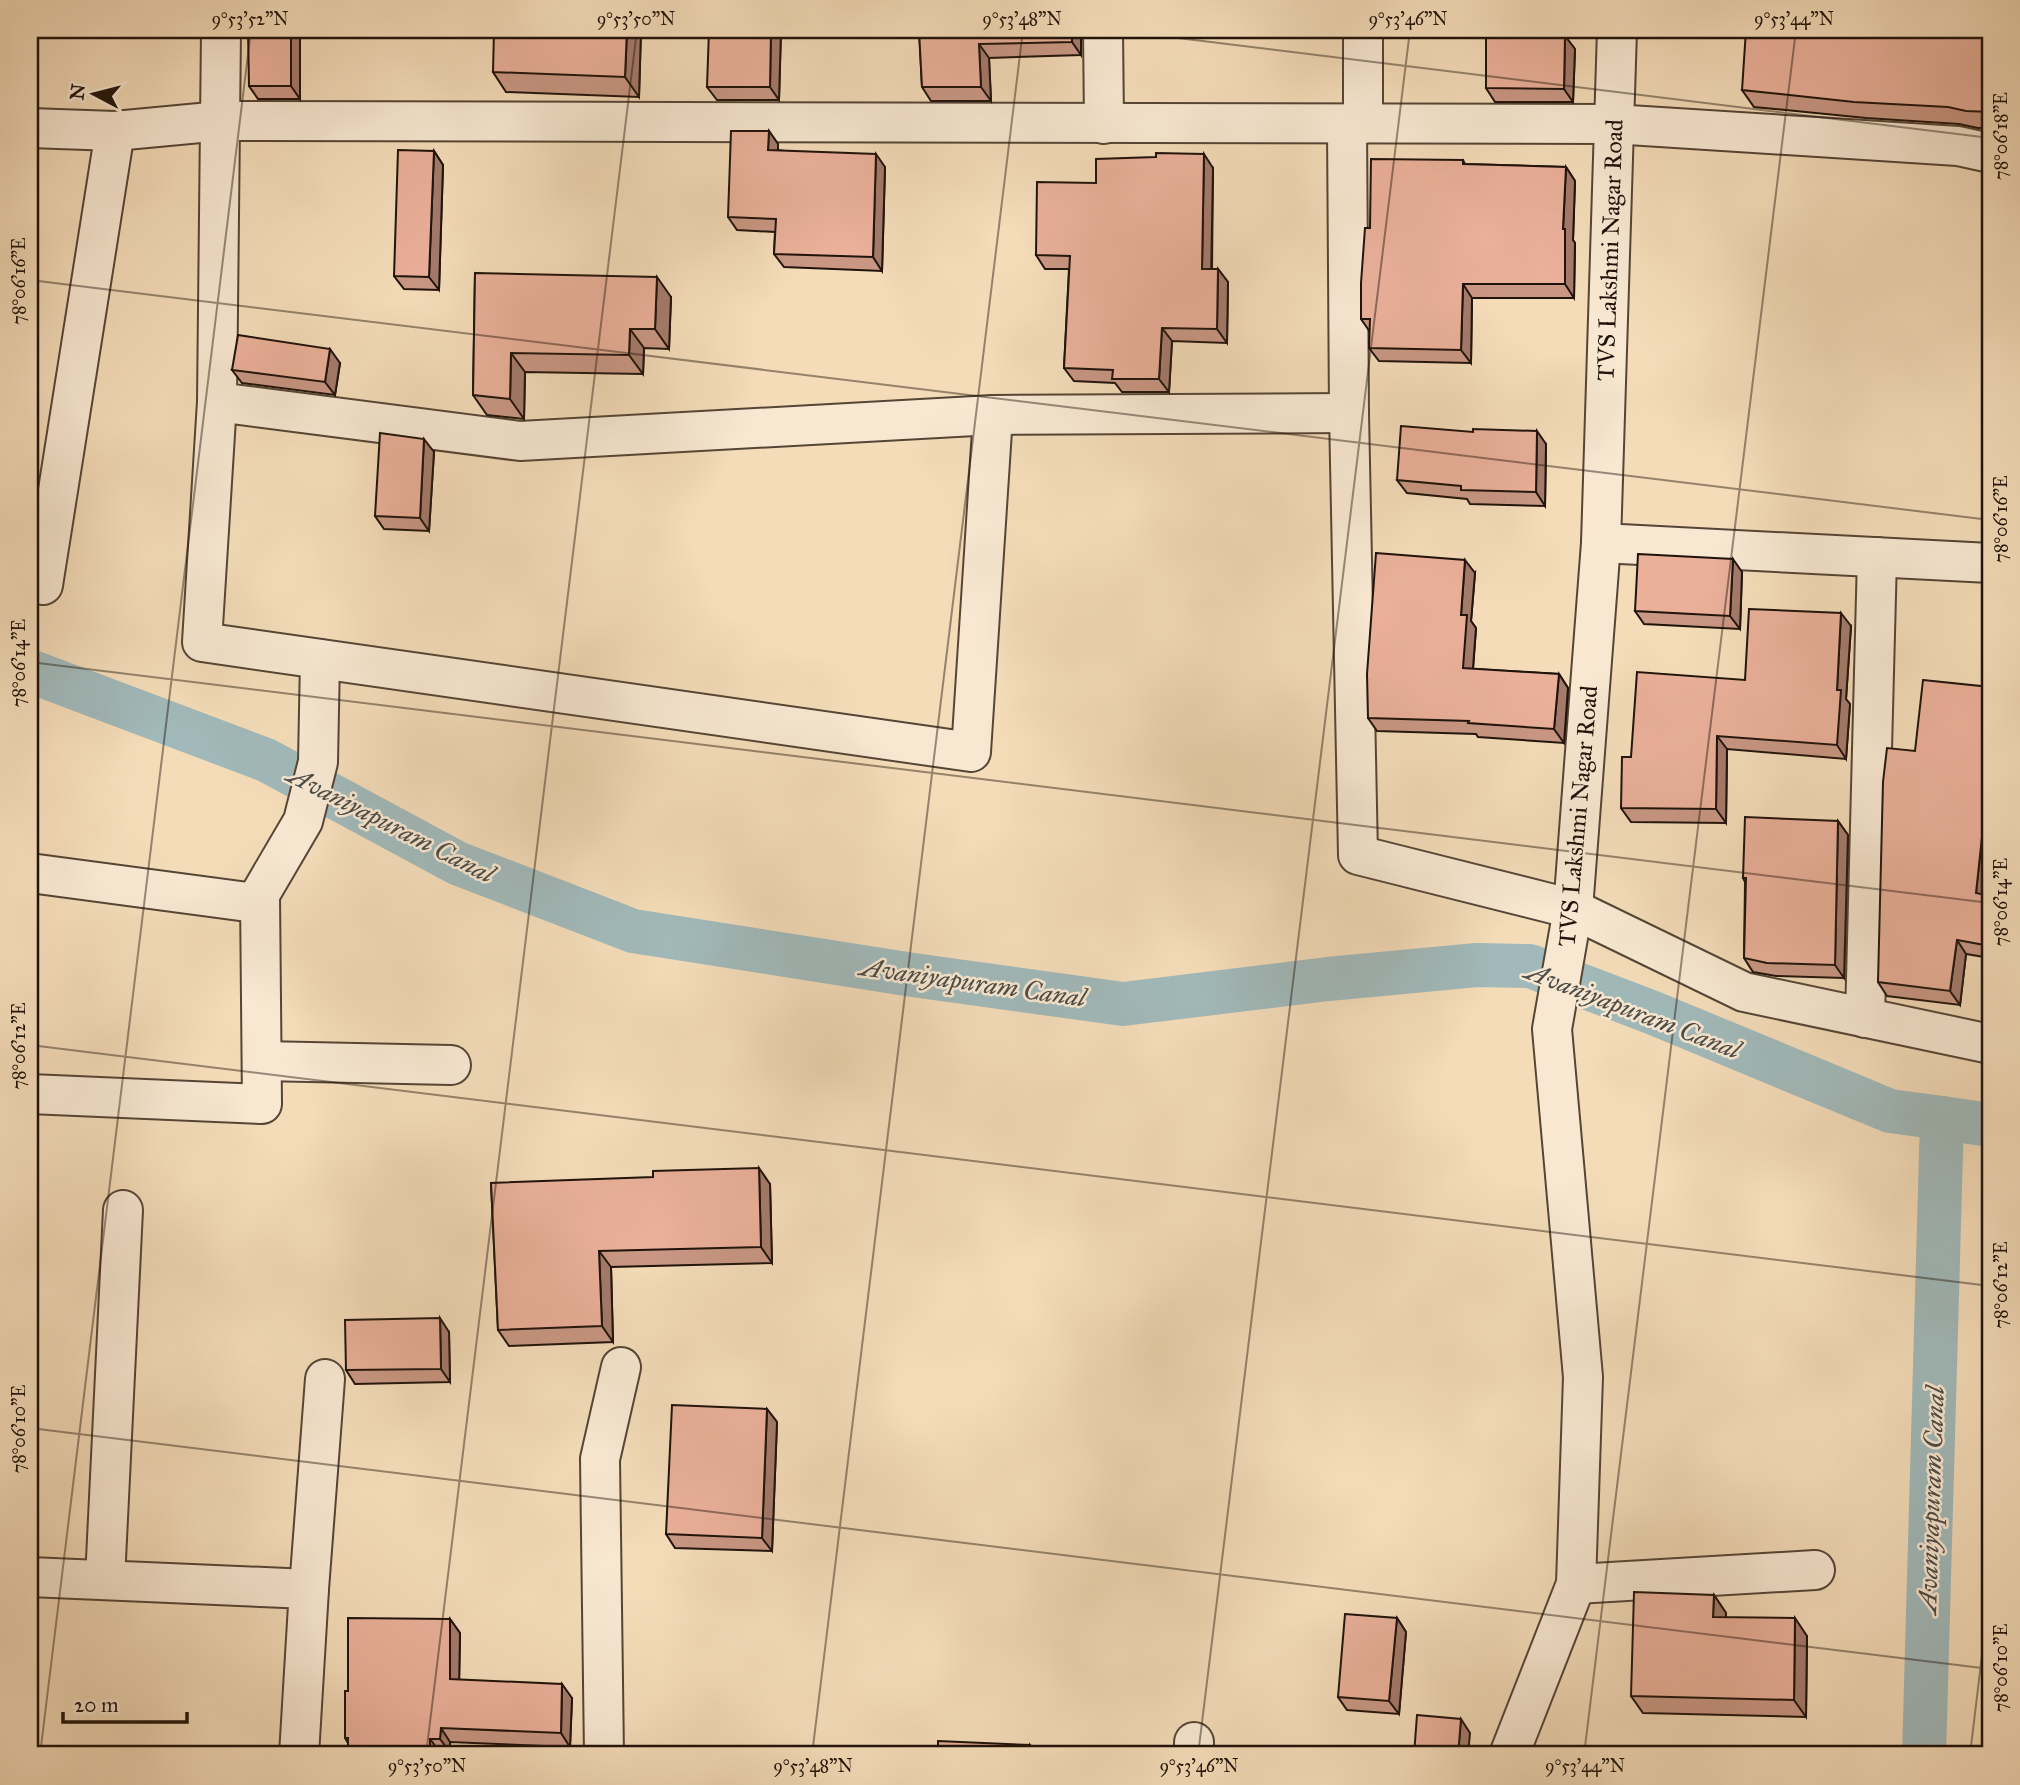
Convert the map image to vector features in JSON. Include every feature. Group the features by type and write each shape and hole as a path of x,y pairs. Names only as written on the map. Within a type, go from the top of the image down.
{"street":[{"path":"221,30 217,402 202,642 971,752 993,415"},
{"path":"1103,30 1104,124"},
{"path":"1363,30 1355,124 1349,413 1358,855 1573,909 1744,992 1990,1044"},
{"name":"TVS Lakshmi Nagar Road","path":"1509,1755 1576,1584 1583,1377 1552,1029 1573,909 1601,543 1616,30"},
{"path":"30,128 115,131 221,121 1613,124 1958,146 1990,153"},
{"path":"43,585 115,131"},
{"path":"217,402 520,441 993,415 1349,413"},
{"path":"1601,543 1990,563"},
{"path":"1865,1018 1877,557"},
{"path":"30,873 255,903 303,821 318,762 320,659"},
{"path":"30,1094 262,1104 260,896"},
{"path":"262,1061 451,1065"},
{"path":"105,1580 123,1210"},
{"path":"604,1755 600,1459 621,1367"},
{"path":"299,1755 325,1379"},
{"path":"1576,1584 1815,1570"},
{"path":"30,1577 309,1589"}],"building":[{"path":"248,30 291,30 291,86 249,86"},
{"path":"494,30 627,30 625,77 493,72"},
{"path":"709,30 771,30 770,87 707,87"},
{"path":"919,30 1072,30 1072,42 979,44 981,87 922,87"},
{"path":"1746,30 1990,30 1990,112 1742,90"},
{"path":"1486,34 1565,36 1564,89 1486,88"},
{"path":"731,131 769,131 768,150 876,154 873,257 774,254 776,219 728,217"},
{"path":"398,150 434,151 429,277 394,276"},
{"path":"1156,153 1204,154 1202,269 1218,269 1217,329 1162,328 1159,379 1112,379 1113,370 1064,368 1070,256 1036,255 1037,182 1096,183 1096,159 1156,157"},
{"path":"1371,159 1463,160 1463,164 1566,167 1563,229 1565,284 1463,284 1461,350 1369,348 1370,319 1361,319 1361,283 1365,228 1370,228"},
{"path":"475,273 657,277 655,329 630,329 629,355 511,353 510,399 473,395"},
{"path":"238,335 330,349 325,382 232,370"},
{"path":"1401,426 1473,432 1473,429 1537,431 1536,492 1461,490 1461,486 1397,480"},
{"path":"380,433 424,439 420,518 375,516"},
{"path":"1376,553 1465,560 1461,615 1467,615 1463,668 1559,674 1554,729 1468,723 1469,721 1368,718 1367,674"},
{"path":"1638,554 1733,559 1730,616 1635,611"},
{"path":"1749,609 1841,613 1837,690 1841,690 1837,745 1717,736 1716,809 1621,808 1622,757 1631,757 1637,672 1745,680"},
{"path":"1923,680 1990,687 1990,829 1983,828 1976,893 1990,896 1990,946 1957,940 1950,991 1878,982 1883,782 1887,748 1915,751"},
{"path":"1745,817 1838,821 1835,965 1767,963 1744,958"},
{"path":"759,1168 761,1247 599,1251 602,1326 498,1330 491,1183 653,1177 653,1171"},
{"path":"440,1318 441,1369 346,1370 345,1320"},
{"path":"672,1405 767,1409 762,1538 666,1534"},
{"path":"1634,1592 1714,1595 1713,1617 1795,1618 1794,1700 1631,1696"},
{"path":"1345,1614 1397,1618 1389,1701 1338,1697"},
{"path":"348,1618 450,1619 450,1679 562,1684 561,1733 441,1728 440,1739 430,1739 430,1755 348,1755 348,1738 345,1738 345,1691 348,1691"},
{"path":"1417,1715 1461,1719 1458,1755 1414,1755"},
{"path":"938,1741 1030,1745 1029,1755 938,1755"}],"waterway":[{"name":"Avaniyapuram Canal","path":"30,671 266,760 457,863 633,931 913,975 1123,1004 1328,979 1477,965 1530,966 1651,1012 1890,1111 1942,1118 1924,1755"},
{"name":"Avaniyapuram Canal","path":"1942,1118 1990,1125"}]}
